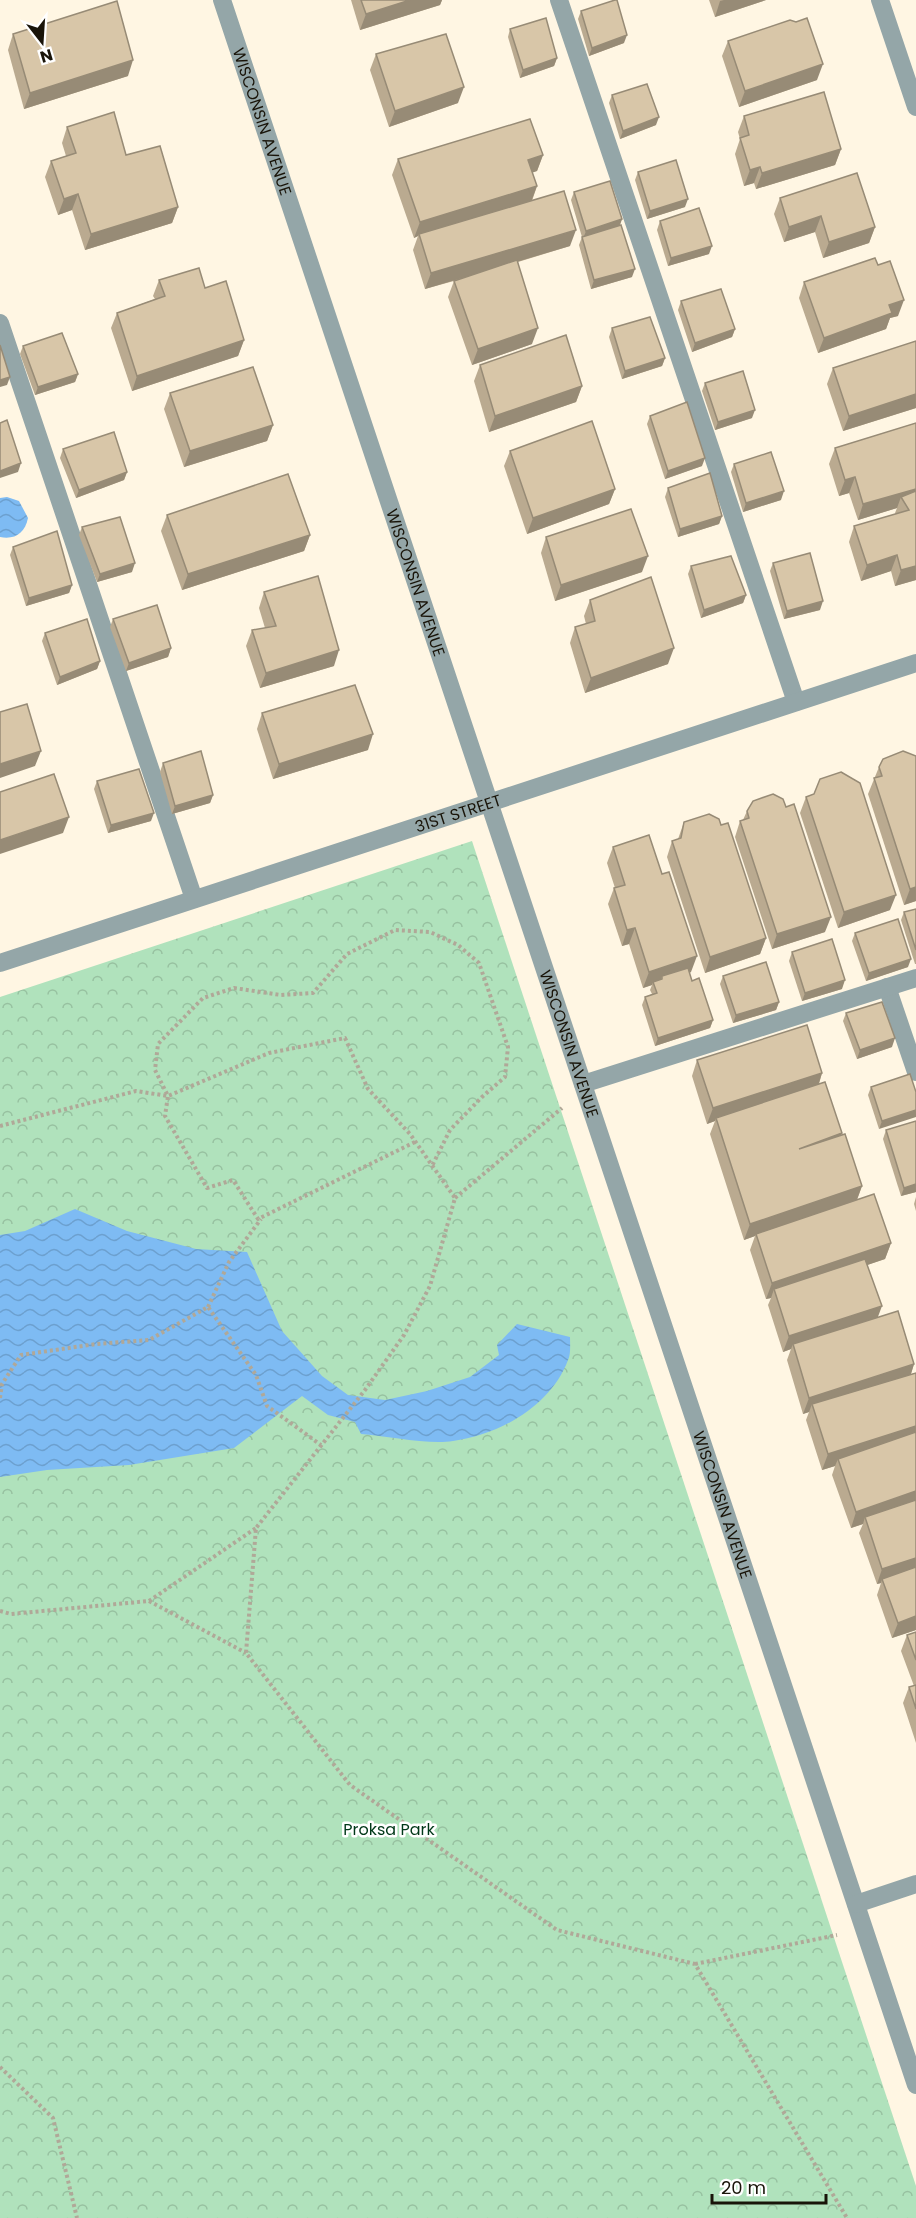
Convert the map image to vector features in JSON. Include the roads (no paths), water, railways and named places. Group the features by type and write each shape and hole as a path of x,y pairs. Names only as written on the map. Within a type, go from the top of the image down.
{"street":[{"name":"WISCONSIN AVENUE","path":"222,0 916,2085"},
{"path":"559,0 796,702"},
{"path":"880,0 916,107"},
{"path":"0,323 194,899"},
{"name":"31ST STREET","path":"0,963 916,663"},
{"path":"583,1084 916,978"},
{"path":"887,987 916,1072"},
{"path":"856,1904 916,1884"}],"water":[{"path":"7,497 19,501 28,518 22,531 15,536 5,538 0,537 0,498"},
{"path":"75,1209 127,1231 196,1249 247,1252 282,1331 322,1376 348,1395 385,1400 427,1391 470,1377 499,1355 497,1345 517,1324 570,1337 569,1358 560,1376 536,1404 505,1425 470,1438 432,1442 361,1434 355,1422 328,1415 302,1396 234,1448 129,1465 47,1470 0,1477 0,1235 25,1231"}],"park label":[{"name":"Proksa Park","path":"389,1829"}]}
